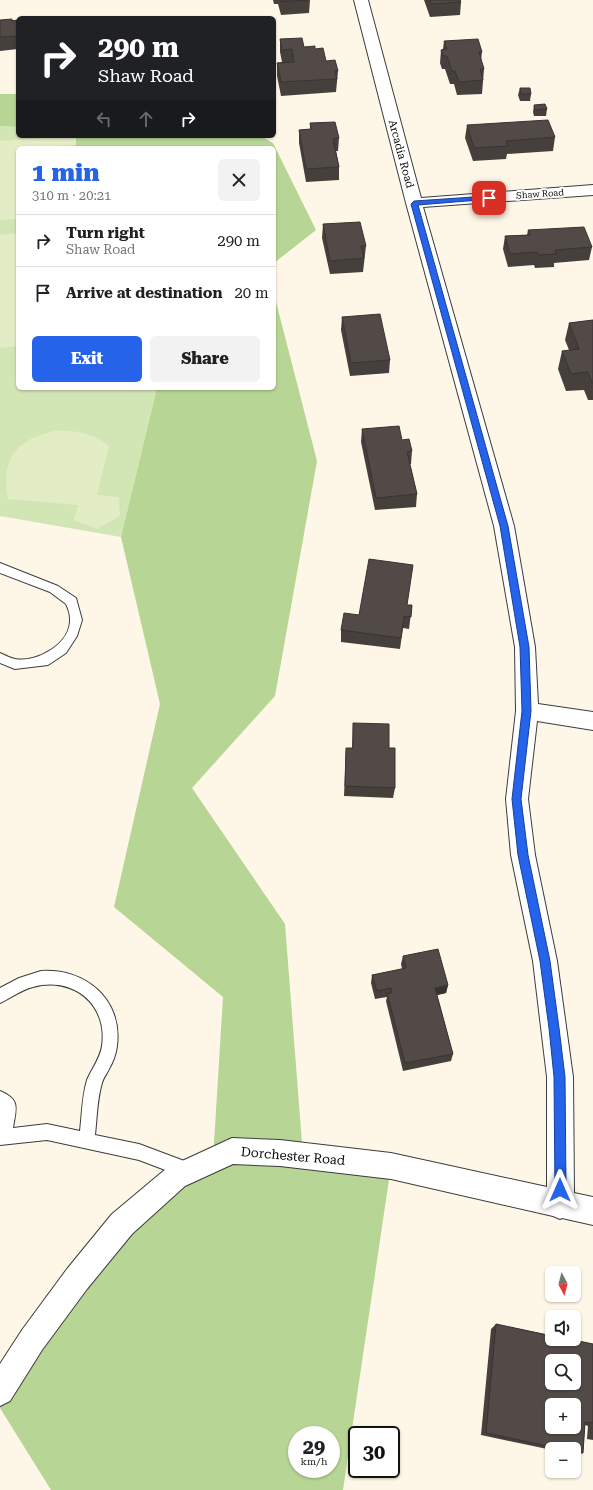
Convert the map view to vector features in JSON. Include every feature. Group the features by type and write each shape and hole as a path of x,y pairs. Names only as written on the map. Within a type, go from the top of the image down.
{"street":[{"name":"Arcadia Road","path":"362,0 414,204 504,526 524,647 527,711 517,799 523,855 545,961 560,1077 560,1205"},
{"name":"Shaw Road","path":"414,204 593,190"},
{"path":"527,711 593,721"},
{"name":"Dorchester Road","path":"1,1387 32,1340 77,1279 122,1224 176,1177 232,1151 280,1153 391,1166 560,1205 593,1211"}],"lane":[{"path":"0,568 54,589 72,601 76,620 71,636 62,649 44,661 16,664 0,658"},
{"path":"0,996 13,986 33,978 57,977 78,983 96,996 107,1014 111,1036 107,1059 94,1081 87,1140"},
{"path":"0,1099 9,1105 2,1137 47,1132 139,1152 189,1171"}],"green space":[{"path":"0,94 16,94 16,127 0,126"},
{"path":"0,126 16,127 16,138 54,138 76,146 16,146 16,390 157,390 121,537 0,516"},
{"path":"45,138 76,138 76,145 16,146 16,219 0,220 0,141"},
{"path":"54,138 264,138 273,143 274,146 76,146"},
{"path":"276,149 316,230 276,261"},
{"path":"16,233 16,346 0,348 0,235"},
{"path":"276,302 317,461 275,696 192,788 285,924 303,1156 391,1166 352,1426 348,1426 348,1456 343,1490 51,1490 0,1408 0,1391 77,1279 213,1159 223,997 114,907 160,704 121,537 157,390 276,390"},
{"path":"55,431 84,433 97,438 109,446 97,495 119,497 120,516 97,529 74,520 78,505 8,499 6,485 7,472 9,462 14,453 21,445 30,439"}],"building":[{"path":"280,0 307,0 281,2"},
{"path":"430,0 460,0 461,2 431,4"},
{"path":"12,19 12,21 16,20 16,36 0,37 0,20"},
{"path":"302,38 304,47 315,46 315,49 323,48 326,61 335,60 338,71 335,71 337,79 281,82 277,63 294,62 292,49 282,50 280,39"},
{"path":"478,39 482,52 479,52 484,69 480,69 483,80 459,82 455,71 452,71 447,56 443,56 441,50 447,49 444,41"},
{"path":"520,88 530,88 531,94 521,94"},
{"path":"545,104 547,109 535,110 534,105"},
{"path":"548,120 555,137 506,141 508,146 474,148 467,125"},
{"path":"335,122 339,138 333,139 339,167 306,169 299,130 311,129 310,123"},
{"path":"360,222 366,246 361,246 364,258 330,261 323,224"},
{"path":"584,227 592,247 555,250 556,254 538,255 537,252 510,254 505,236 530,235 528,230"},
{"path":"380,314 390,360 351,363 342,317"},
{"path":"593,320 592,383 588,372 571,374 562,351 579,349 569,323"},
{"path":"399,426 402,440 409,439 412,451 407,452 417,494 376,498 362,429"},
{"path":"369,559 413,565 407,605 412,605 411,617 404,616 401,638 341,630 344,613 359,615"},
{"path":"353,723 389,724 389,748 395,748 395,788 345,786 346,748 353,748"},
{"path":"438,949 448,985 435,988 453,1054 405,1063 387,993 392,993 391,988 377,991 372,975 406,968 403,956"},
{"path":"496,1324 545,1334 545,1346 581,1346 581,1342 593,1344 593,1423 585,1422 583,1453 581,1453 581,1442 545,1442 545,1445 486,1433"}],"route":[{"path":"489,198 414,204 504,526 524,647 527,711 517,799 523,855 545,961 560,1077 560,1190"}]}
